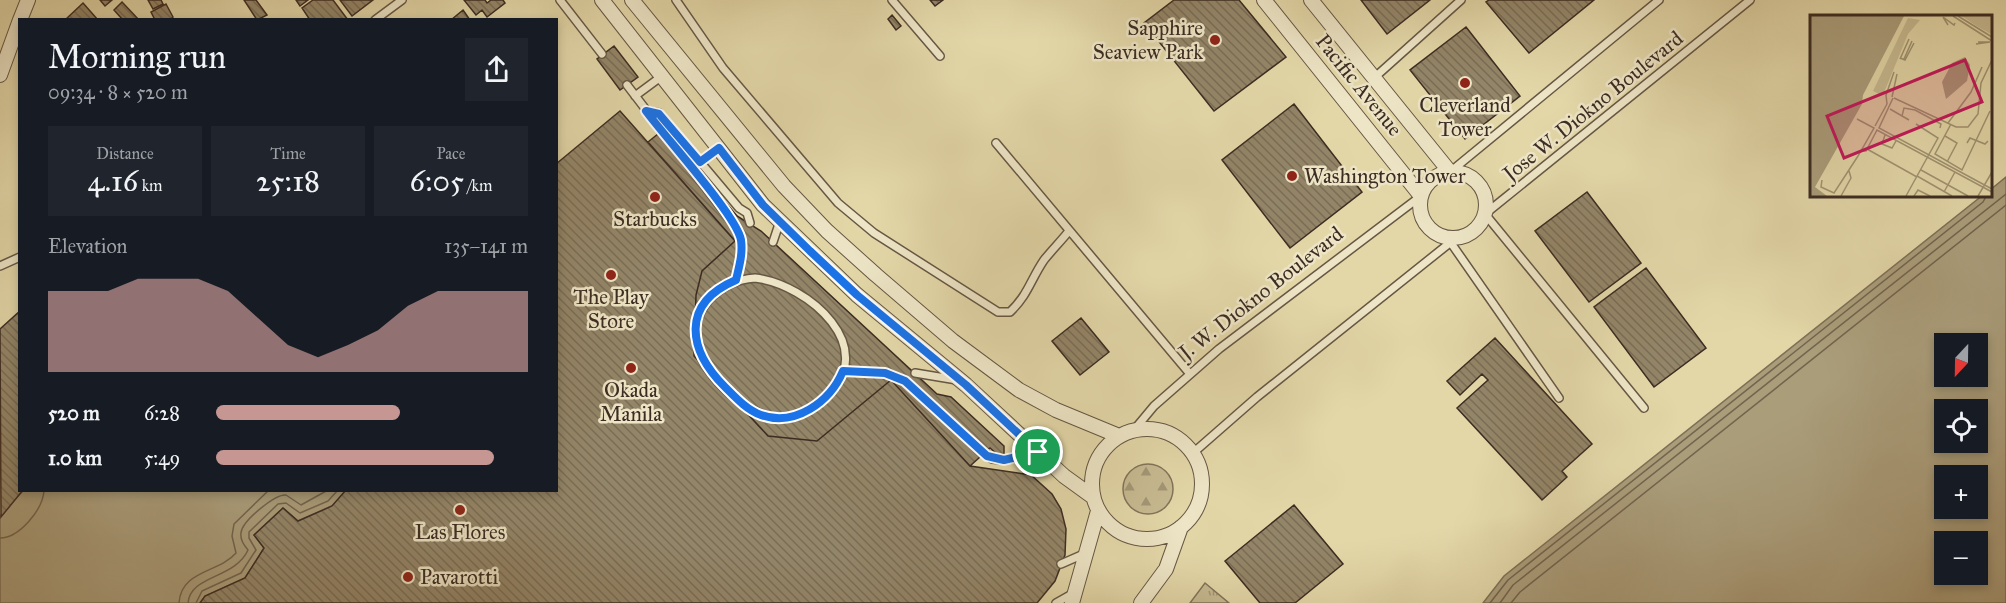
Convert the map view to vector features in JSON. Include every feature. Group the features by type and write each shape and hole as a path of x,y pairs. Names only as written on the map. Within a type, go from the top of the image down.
{"street":[{"path":"21,18 28,0"},
{"path":"602,0 763,205 857,295 960,380 1038,452 1093,497"},
{"path":"632,0 784,186 867,268 953,341 1019,390 1056,410 1119,436"},
{"name":"Pacific Avenue","path":"1264,0 1421,196"},
{"name":"Pacific Avenue","path":"1311,0 1450,172"},
{"path":"0,75 18,26"},
{"path":"1450,172 1461,173 1479,184 1486,204 1485,214 1474,231 1453,241 1435,234 1427,226 1420,207 1421,196 1435,177 1450,172"},
{"path":"1148,429 1167,433 1184,443 1193,453 1201,473 1201,494 1193,514 1181,527 1162,537 1141,539 1121,533 1098,511 1093,497 1092,476 1099,456 1119,436 1134,430 1148,429"},
{"path":"1075,597 1089,552 1098,511"},
{"path":"1141,603 1166,569 1181,527"}],"lane":[{"path":"378,18 402,0"},
{"path":"560,0 602,54"},
{"path":"676,0 723,68 838,203 873,233 998,312 1010,312 1019,304 1032,286 1043,262 1069,231"},
{"path":"892,0 940,56"},
{"path":"1374,78 1461,0"},
{"name":"Jose W. Diokno Boulevard","path":"1450,172 1659,0"},
{"name":"Jose W. Diokno Boulevard","path":"1485,214 1750,0"},
{"path":"635,96 663,76"},
{"path":"627,85 738,232 742,252 736,280"},
{"path":"646,111 659,114 739,208 747,213 750,223"},
{"path":"996,143 1190,374"},
{"path":"700,162 719,148"},
{"name":"J. W. Diokno Boulevard","path":"1134,430 1154,406 1219,349 1421,196"},
{"path":"1485,214 1644,408"},
{"path":"773,242 780,221"},
{"path":"1193,453 1257,397 1453,241 1559,398"},
{"path":"0,266 18,258"},
{"path":"769,279 804,298 834,323 841,334 845,348 843,371 828,395 801,414 773,418 752,411 741,403 704,363 696,339 698,317 709,298 736,280 769,279"},
{"path":"843,371 885,373 905,381 992,459 1004,460 1038,452"},
{"path":"915,373 960,380"},
{"path":"1060,564 1089,552"},
{"path":"1056,603 1075,597"}],"green space":[{"path":"1148,464 1162,468 1169,475 1173,489 1169,503 1162,510 1148,514 1134,510 1127,503 1123,489 1127,475 1134,468"},
{"path":"1205,583 1229,603 1190,603"}],"water":[{"path":"2006,177 2006,603 1483,603 1504,576 1982,196 1991,196 1991,189"},
{"path":"22,492 345,492 332,506 298,521 283,508 254,535 264,548 245,578 205,596 200,603 0,603 0,516"}],"building":[{"path":"100,0 112,0 105,6"},
{"path":"148,0 161,0 163,4 153,9"},
{"path":"244,0 256,0 267,15 256,18"},
{"path":"296,0 308,0 300,6"},
{"path":"313,0 333,0 346,18 309,18 302,8"},
{"path":"340,0 373,0 352,16"},
{"path":"464,0 485,0 487,3 491,0 503,0 505,3 487,17 482,10 476,15"},
{"path":"930,0 943,0 935,6"},
{"name":"Sapphire Seaview Park","path":"1174,0 1239,0 1286,57 1214,111 1144,23"},
{"path":"1361,0 1430,0 1387,34"},
{"path":"1489,0 1594,0 1529,53 1486,2"},
{"path":"122,2 137,18 121,18 114,10"},
{"path":"83,3 96,18 67,18"},
{"path":"166,4 173,17 154,18 151,12"},
{"path":"463,10 469,18 453,18"},
{"path":"892,15 901,26 896,30 888,19"},
{"name":"Cleverland Tower","path":"1466,27 1520,96 1465,139 1410,70"},
{"path":"614,46 638,77 620,90 597,59"},
{"name":"Washington Tower","path":"1294,104 1362,192 1290,248 1222,160"},
{"name":"Okada Manila","path":"620,111 735,241 702,271 696,295 694,356 768,436 817,441 891,380 970,466 1031,475 1052,494 1061,509 1066,529 1065,555 1055,581 1037,603 200,603 205,596 245,578 264,548 254,535 283,508 298,521 332,506 344,492 558,492 558,162"},
{"path":"664,129 737,216 761,231 937,394 951,397 1004,446 1004,454 998,455 990,448 970,466 891,380 817,441 768,436 694,356 696,295 702,271 735,241 648,142"},
{"path":"1587,192 1641,263 1589,302 1535,231"},
{"path":"1646,268 1706,348 1654,387 1594,307"},
{"path":"18,313 18,492 21,492 1,517 0,329"},
{"path":"1081,318 1109,352 1080,375 1052,341"},
{"path":"1495,338 1592,444 1562,471 1567,477 1542,500 1457,408 1488,380 1482,374 1460,395 1447,381"},
{"path":"1294,505 1343,564 1295,603 1260,603 1225,561"}],"place":[{"name":"Sapphire Seaview Park","path":"1215,40"},
{"name":"Cleverland Tower","path":"1465,83"},
{"name":"Washington Tower","path":"1292,176"},
{"name":"Starbucks","path":"655,197"},
{"name":"The Play Store","path":"611,275"},
{"name":"Okada Manila","path":"631,368"},
{"name":"Las Flores","path":"460,510"},
{"name":"Pavarotti","path":"408,577"}],"route":[{"path":"646,111 659,114 700,162 719,148 763,205 810,251 857,295 966,385 1038,452 1004,460 987,456 905,381 885,373 843,371 839,381 828,395 811,409 787,418 761,415 741,403 711,373 698,351 696,339 696,327 702,308 715,292 736,280 742,252 741,237 729,217 646,111"}]}
